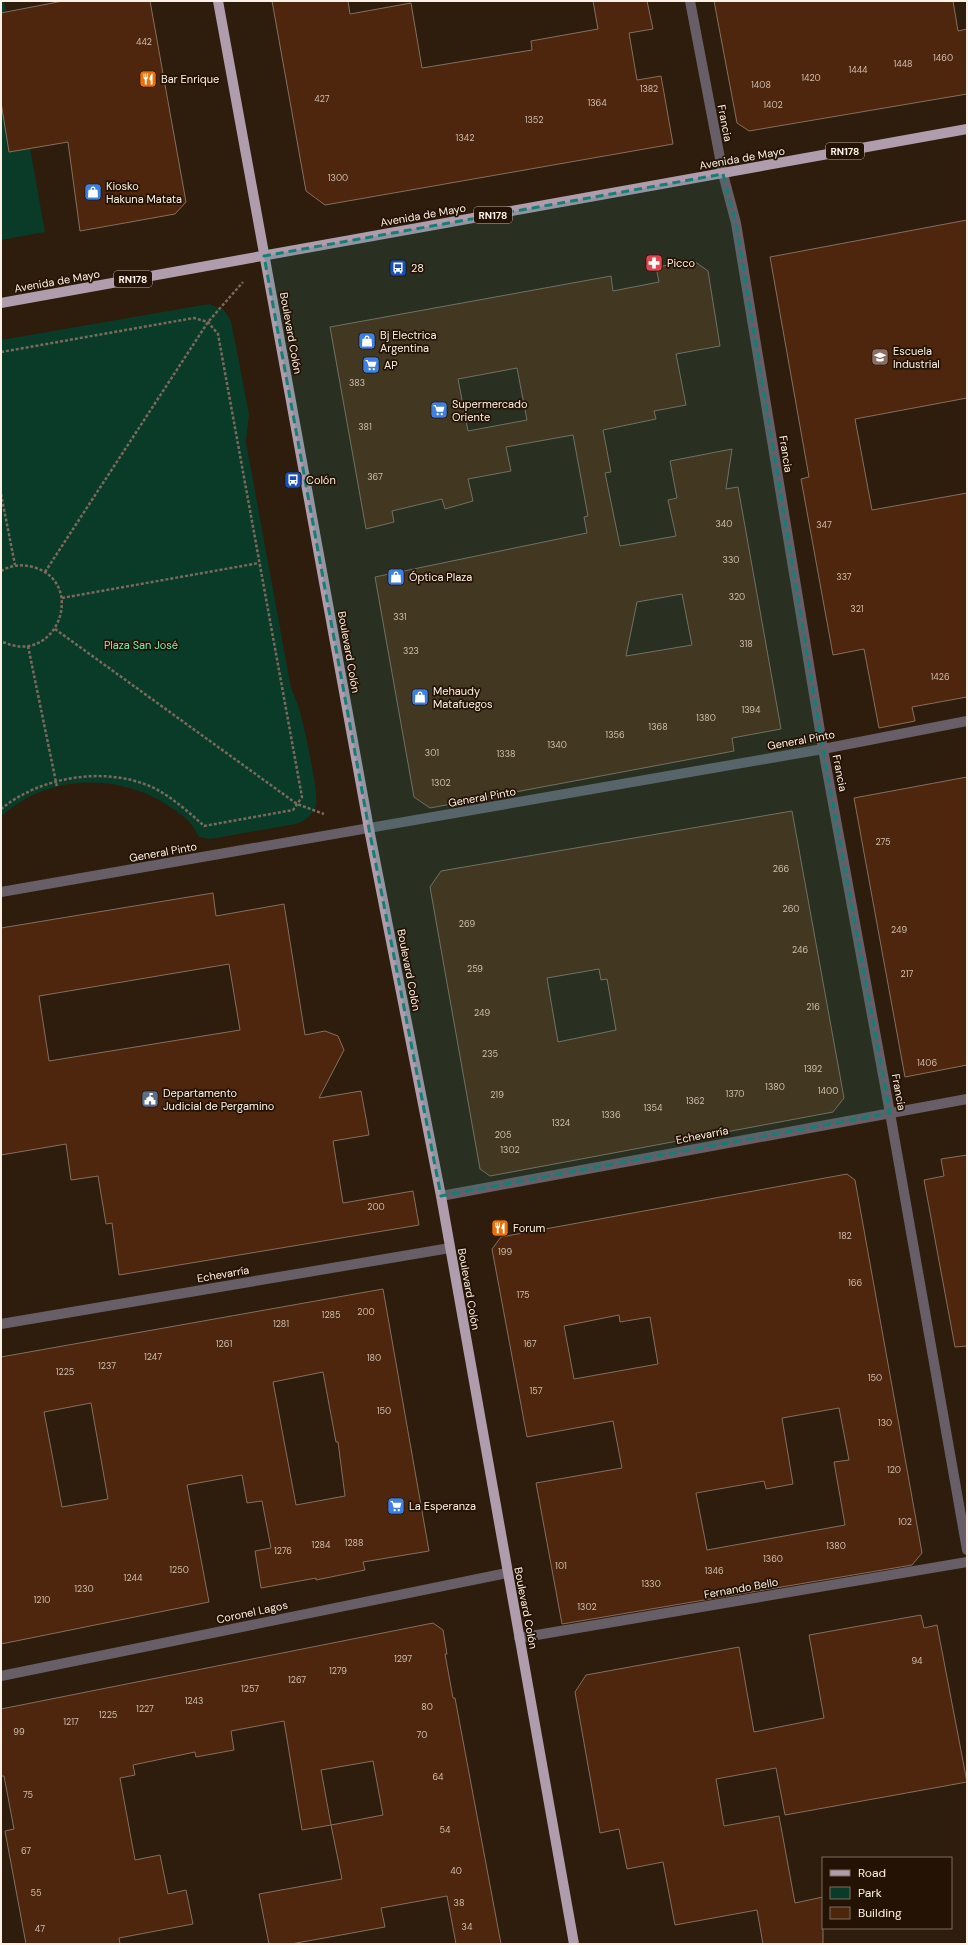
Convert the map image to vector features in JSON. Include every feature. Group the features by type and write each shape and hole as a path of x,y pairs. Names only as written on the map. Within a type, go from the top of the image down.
{"main road":[{"name":"Boulevard Colón","path":"218,1 369,829 441,1196 574,1944"},
{"name":"Avenida de Mayo","path":"1,303 967,129"}],"street":[{"name":"Francia","path":"690,1 722,174 736,222 823,749 890,1112 967,1550"},
{"name":"General Pinto","path":"1,892 823,749 967,720"},
{"name":"Echevarría","path":"441,1196 967,1099"},
{"name":"Echevarría","path":"1,1324 450,1248"},
{"name":"Fernando Bello","path":"519,1638 967,1562"},
{"name":"Coronel Lagos","path":"1,1676 507,1573"}],"path":[{"path":"45,572 208,322 264,256"},
{"path":"1,352 194,318 208,322 218,334 302,797 293,810 204,826 189,812 167,796 140,783 90,776 39,786 21,795 1,809"},
{"path":"1,494 14,565"},
{"path":"62,598 259,563"},
{"path":"1,571 14,565 25,565 45,572 53,579 62,598 60,620 55,629 43,640 28,646 8,644 1,641"},
{"path":"55,629 297,804 326,814"},
{"path":"28,646 57,787"}],"highlighted area":[{"path":"723,174 736,223 823,749 890,1113 441,1196 369,829 264,256"}],"green space":[{"path":"1,1 4,1 45,232 1,240"},
{"name":"Plaza San José","path":"209,304 224,310 231,321 249,414 246,442 291,688 299,708 310,758 315,788 316,806 308,817 296,824 210,839 199,837 190,823 183,816 150,796 129,788 106,783 84,783 61,786 39,792 19,803 1,817 1,340"}],"building":[{"path":"63,1 150,1 186,202 175,214 80,231 68,142 9,152 1,102 1,13"},
{"path":"272,1 348,1 350,14 411,3 422,68 532,50 531,41 598,29 593,1 647,1 653,29 629,33 637,80 661,76 673,144 325,205 306,191"},
{"path":"714,1 953,1 958,31 967,29 967,94 749,131 737,123"},
{"path":"967,220 967,398 855,419 872,510 967,493 967,697 912,707 915,721 879,728 864,649 833,655 801,479 809,477 770,257"},
{"path":"694,261 708,271 720,346 676,354 686,405 654,411 656,419 603,430 611,472 605,473 620,546 676,536 668,500 677,498 670,461 732,449 726,489 738,487 781,729 732,738 734,751 430,808 414,797 375,577 587,533 584,517 588,516 573,435 506,447 511,471 468,479 473,501 445,509 442,499 392,511 394,522 366,529 330,327 611,276 613,291 659,282 656,267","holes":["517,368 527,420 468,431 458,379","682,594 692,645 626,656 637,602"]},
{"path":"967,777 967,1065 905,1077 854,798"},
{"path":"792,811 844,1098 833,1112 490,1176 480,1169 430,887 441,871","holes":["599,969 601,980 607,979 616,1030 558,1042 547,978"]},
{"path":"213,893 216,916 284,904 305,1035 325,1031 338,1036 344,1050 319,1098 361,1091 369,1135 333,1141 343,1203 413,1191 419,1225 119,1275 112,1223 106,1224 98,1176 71,1180 66,1144 1,1155 1,928","holes":["229,964 240,1030 49,1061 39,996"]},
{"path":"967,1155 967,1346 955,1347 924,1180 944,1176 941,1159"},
{"path":"847,1174 855,1180 922,1553 912,1565 562,1624 536,1483 622,1468 613,1421 527,1437 492,1249 501,1237","holes":["619,1315 620,1322 650,1317 658,1364 574,1379 564,1326","839,1408 849,1460 834,1462 845,1525 707,1550 696,1493 764,1481 766,1489 793,1484 782,1418"]},
{"path":"383,1289 429,1551 363,1562 365,1570 316,1580 316,1578 261,1588 255,1551 271,1548 262,1501 247,1503 242,1475 187,1485 209,1602 1,1644 1,1357","holes":["323,1372 336,1442 338,1442 345,1496 296,1505 273,1382","91,1403 108,1499 62,1507 44,1412"]},
{"path":"921,1615 924,1628 937,1625 967,1782 785,1815 776,1768 716,1779 724,1826 779,1816 795,1903 822,1897 823,1944 763,1944 757,1910 675,1925 663,1862 627,1869 619,1829 600,1833 575,1692 586,1675 739,1647 754,1732 824,1718 809,1635"},
{"path":"433,1623 443,1630 447,1654 445,1654 453,1698 455,1698 501,1944 456,1944 447,1896 381,1908 385,1927 291,1944 269,1944 259,1894 342,1879 331,1825 302,1830 284,1721 231,1731 234,1750 196,1757 195,1752 133,1765 135,1775 120,1778 135,1860 160,1855 168,1894 186,1890 193,1924 119,1938 120,1944 26,1944 5,1831 14,1829 4,1776 1,1776 1,1709","holes":["373,1761 383,1815 331,1825 321,1770"]}],"place":[{"name":"Bar Enrique","path":"148,79"},
{"name":"Kiosko Hakuna Matata","path":"93,192"},
{"name":"Picco","path":"654,263"},
{"name":"28","path":"398,268"},
{"name":"Bj Electrica Argentina","path":"367,341"},
{"name":"Escuela Industrial","path":"880,357"},
{"name":"AP","path":"371,365"},
{"name":"Supermercado Oriente","path":"439,410"},
{"name":"Colón","path":"293,480"},
{"name":"Óptica Plaza","path":"396,577"},
{"name":"Mehaudy Matafuegos","path":"420,697"},
{"name":"Departamento Judicial de Pergamino","path":"150,1099"},
{"name":"Forum","path":"500,1228"},
{"name":"La Esperanza","path":"396,1506"}]}
